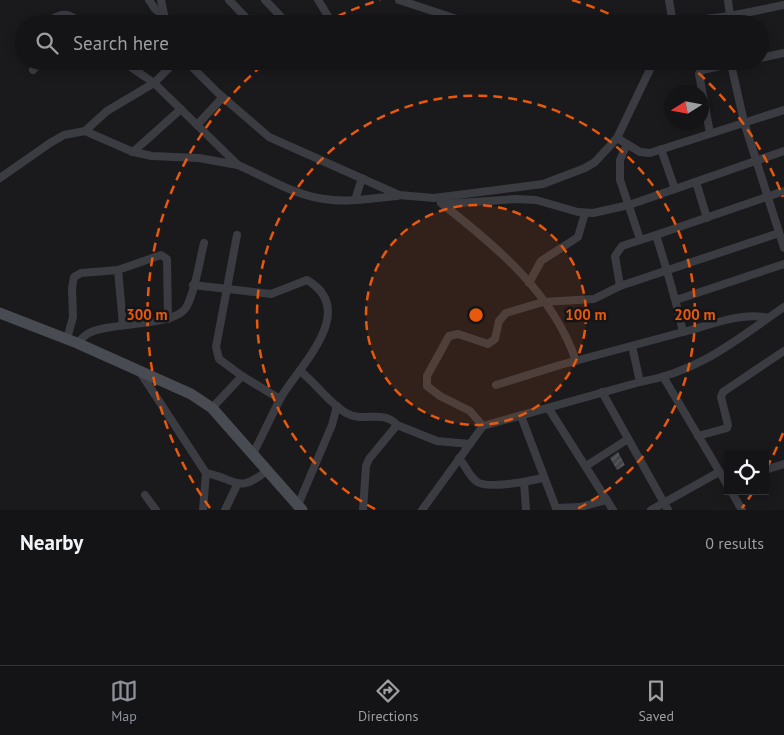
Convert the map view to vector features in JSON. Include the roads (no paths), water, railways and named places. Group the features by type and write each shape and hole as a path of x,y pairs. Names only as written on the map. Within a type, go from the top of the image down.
{"street":[{"path":"149,0 155,9 162,14"},
{"path":"161,0 162,14"},
{"path":"229,0 243,15"},
{"path":"266,0 280,15"},
{"path":"318,0 327,15"},
{"path":"398,0 444,15"},
{"path":"669,0 672,15"},
{"path":"728,0 730,15"},
{"path":"759,0 761,9"},
{"path":"734,15 784,4"},
{"path":"769,56 784,53"},
{"path":"136,70 154,82 238,165"},
{"path":"0,178 64,135 85,131 107,111 154,82 167,70"},
{"path":"195,70 269,137 399,195"},
{"path":"85,131 133,152 152,156 199,158 238,165 303,195 325,200 355,200 399,195 434,198 543,184 574,174 595,162 617,138 650,70"},
{"path":"702,70 698,74 710,134"},
{"path":"732,70 744,122 784,248"},
{"path":"197,125 223,97"},
{"path":"133,152 181,109"},
{"path":"617,138 645,154 784,110"},
{"path":"627,144 618,170 640,239"},
{"path":"661,150 675,189"},
{"path":"443,204 516,199 536,200 585,213 628,205 784,151"},
{"path":"355,200 362,178"},
{"path":"696,182 707,218"},
{"path":"620,286 615,256 622,246 784,191"},
{"path":"434,198 500,251 528,283 563,327 576,361"},
{"path":"528,283 541,261 578,237 585,213"},
{"path":"483,426 470,411 430,390 427,386 427,376 451,334 458,334 488,344 495,339 502,316 543,302 594,299 620,286 668,272 779,233"},
{"path":"237,234 216,354 242,376 280,399"},
{"path":"656,235 676,300 683,332"},
{"path":"72,341 91,332 122,324 168,319 184,311 194,285 204,243"},
{"path":"72,341 72,288 74,277 81,273 118,270 161,255 166,257 168,319"},
{"path":"676,300 784,264"},
{"path":"118,270 122,324"},
{"path":"194,285 271,294 307,280 323,294 328,303 326,325 300,371 280,399 253,454"},
{"path":"422,510 483,426 549,409 602,392 664,378 720,353 784,307"},
{"path":"0,313 72,341 191,394 212,408 300,507 332,425 337,406"},
{"path":"496,386 576,361 742,317 768,318"},
{"path":"632,346 640,382"},
{"path":"698,436 727,428 728,425 721,397 722,392 784,351"},
{"path":"300,371 316,384 337,406 353,416 387,417 397,425 437,441 470,444"},
{"path":"140,372 206,473 237,485 250,482 268,470"},
{"path":"212,408 242,376"},
{"path":"664,378 724,480"},
{"path":"602,392 668,510"},
{"path":"549,409 613,510"},
{"path":"521,416 555,509 580,507 607,500"},
{"path":"363,510 366,466 369,459 397,425"},
{"path":"586,466 628,439"},
{"path":"460,458 477,482 524,482 543,478"},
{"path":"769,469 784,464"},
{"path":"651,510 719,472"},
{"path":"203,510 206,473"},
{"path":"524,482 526,510"},
{"path":"225,510 237,485"},
{"path":"145,495 156,510"},
{"path":"733,495 742,510"}]}
